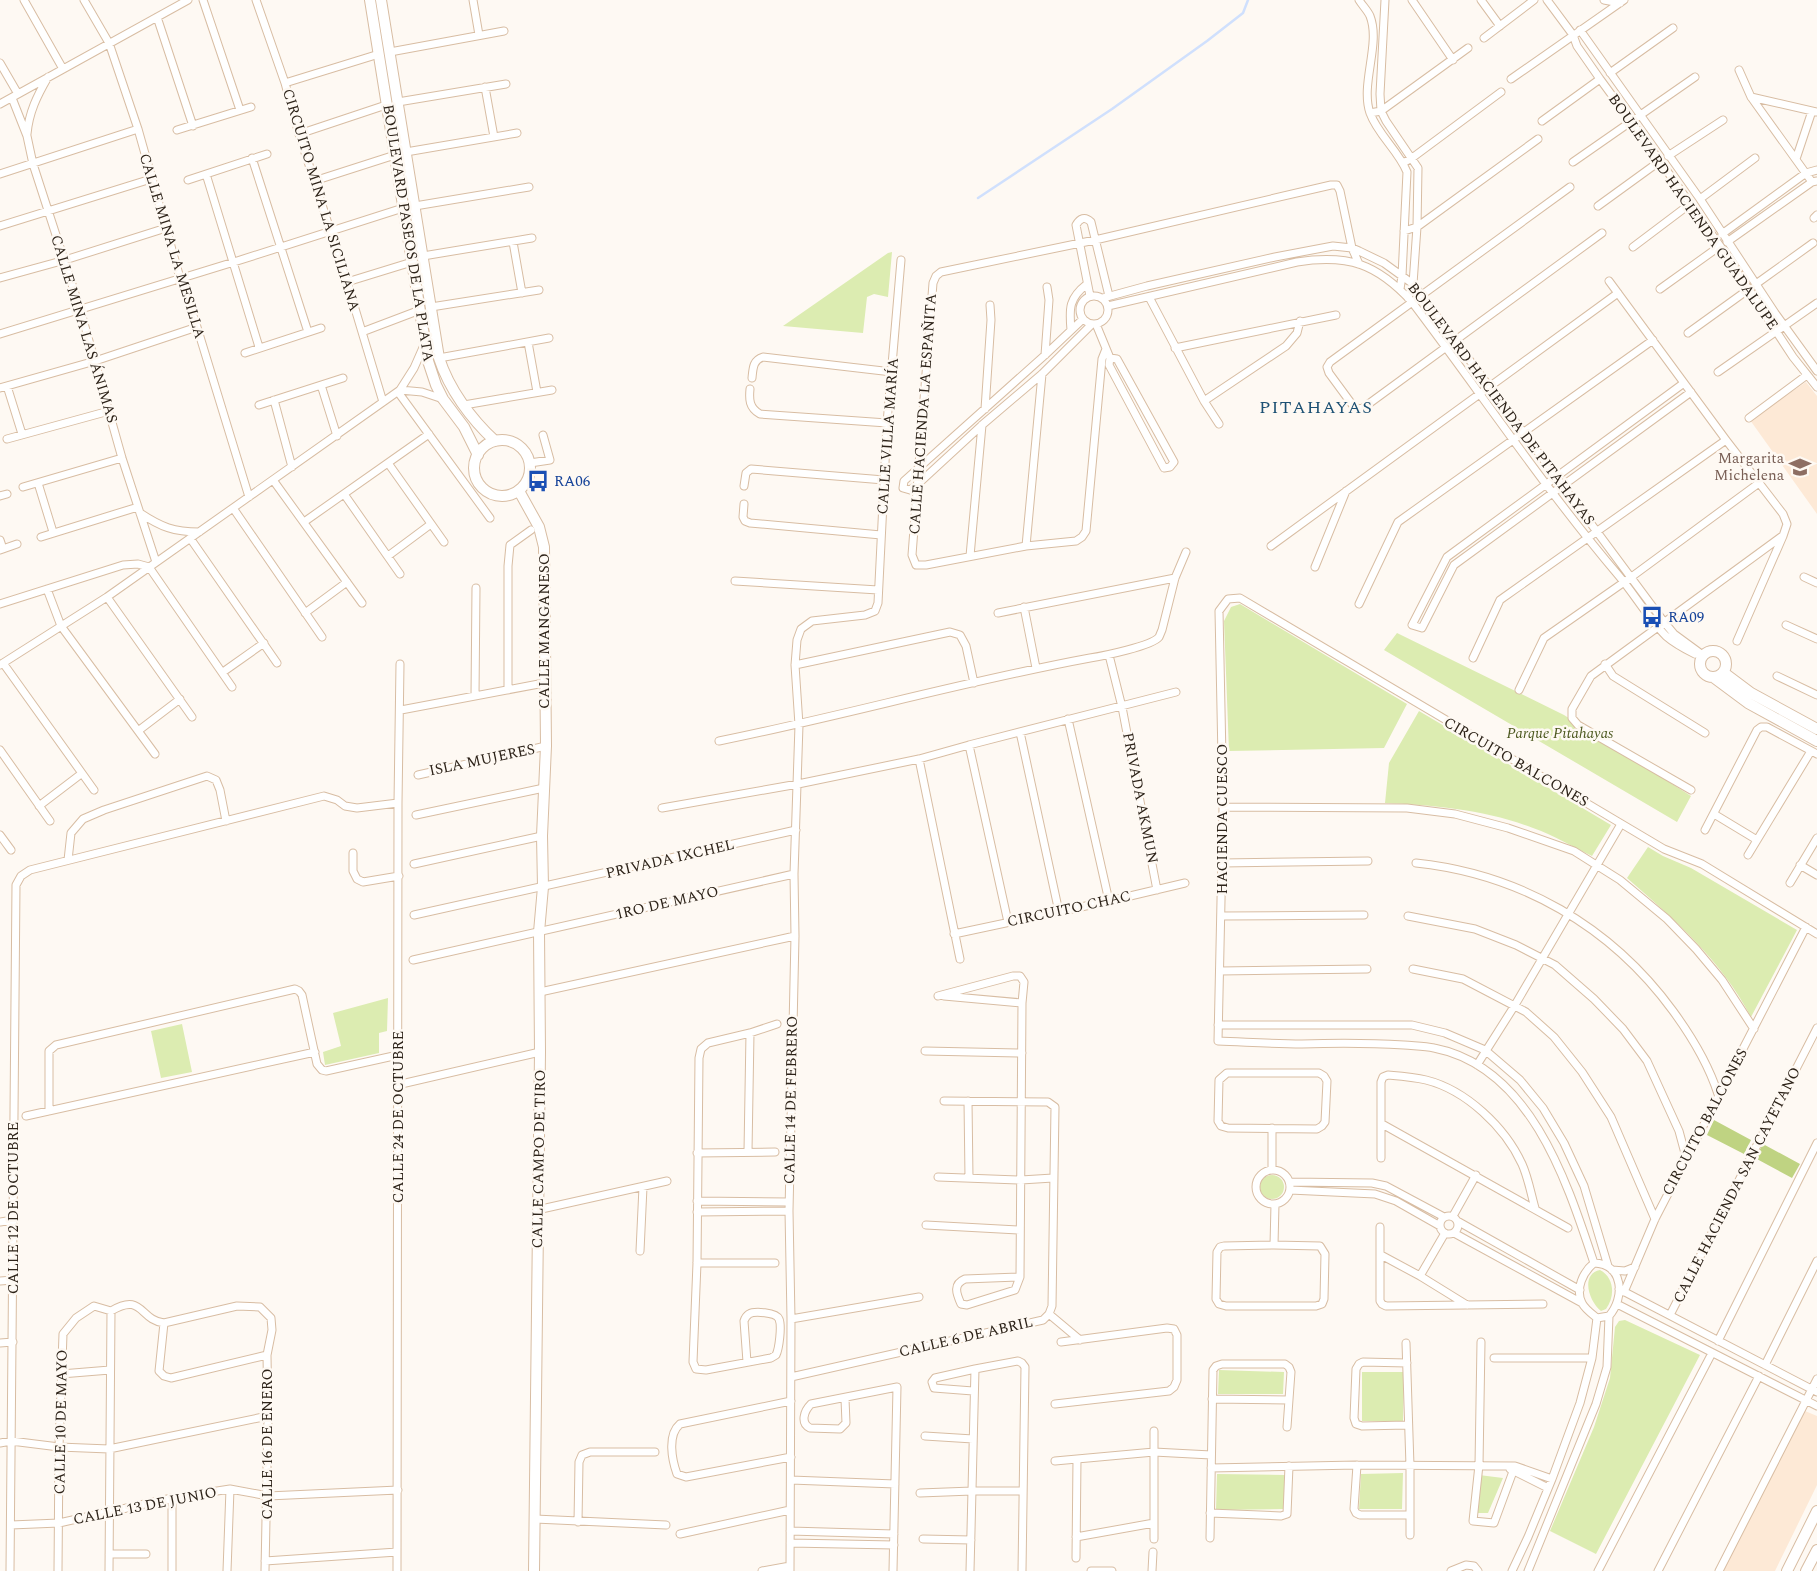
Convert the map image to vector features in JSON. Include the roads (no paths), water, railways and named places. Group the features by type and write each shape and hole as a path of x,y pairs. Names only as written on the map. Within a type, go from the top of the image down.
{"street":[{"path":"24,0 63,69"},
{"name":"CALLE MINA LA MESILLA","path":"84,0 109,43 138,129 180,278 249,497"},
{"path":"0,104 188,0"},
{"path":"203,0 240,110"},
{"name":"CIRCUITO MINA LA SICILIANA","path":"256,0 285,83 299,134 348,282 382,402"},
{"name":"BOULEVARD PASEOS DE LA PLATA","path":"370,0 398,102 422,256 425,309 432,373 443,399 464,427 478,455"},
{"name":"BOULEVARD PASEOS DE LA PLATA","path":"381,0 386,105 412,262 425,309"},
{"path":"474,0 479,35"},
{"path":"1359,0 1370,16 1373,32 1367,100 1370,113 1377,127 1403,163 1407,172 1400,289"},
{"path":"1385,0 1380,94 1382,111 1386,121 1418,168 1417,227 1410,300"},
{"path":"1412,0 1453,60"},
{"path":"1481,0 1500,26"},
{"path":"1484,38 1534,0"},
{"name":"BOULEVARD HACIENDA GUADALUPE","path":"1547,0 1573,35 1577,46 1600,79 1720,246 1776,332 1817,388"},
{"path":"1604,0 1622,2"},
{"path":"1511,79 1622,2"},
{"path":"1370,16 1384,17"},
{"path":"157,17 192,126"},
{"path":"1610,73 1673,28"},
{"name":"BOULEVARD HACIENDA GUADALUPE","path":"1580,30 1700,199 1727,242 1816,369"},
{"path":"285,83 385,53 504,31"},
{"path":"1370,113 1382,111 1468,48"},
{"path":"1591,66 1600,59"},
{"name":"CALLE MINA LAS ÁNIMAS","path":"0,63 15,96 33,164 65,260 122,458 156,562"},
{"path":"1727,242 1815,181 1806,173 1752,97 1739,70"},
{"path":"1573,162 1695,76"},
{"path":"27,136 32,107 48,77"},
{"path":"1542,121 1600,79"},
{"path":"398,102 506,84"},
{"path":"485,87 494,137"},
{"path":"1403,163 1500,92"},
{"path":"1752,97 1815,111 1796,159"},
{"path":"299,134 386,105"},
{"path":"177,130 251,107"},
{"path":"1668,156 1723,120"},
{"path":"0,174 138,129"},
{"path":"406,152 518,134"},
{"path":"1404,231 1417,227 1538,139"},
{"path":"188,180 268,154"},
{"path":"314,181 395,155"},
{"path":"252,158 308,332"},
{"path":"1700,199 1755,158"},
{"path":"1598,206 1660,161"},
{"path":"1722,234 1806,173 1817,170"},
{"path":"206,174 259,347"},
{"path":"0,226 151,180"},
{"name":"CALLE HACIENDA LA ESPAÑITA","path":"1106,349 1102,359 1086,532 1082,537 1076,541 1026,546 926,565 916,565 912,555 933,283 936,276 941,272 1095,240 1332,185 1337,185 1340,191 1352,248 1359,264"},
{"path":"0,334 403,208 529,187"},
{"path":"1570,187 1422,296 1410,300 1330,362 1327,367 1329,373 1354,407 1363,408 1602,233"},
{"path":"1633,246 1690,204"},
{"path":"1703,222 1711,216"},
{"path":"1083,319 1045,356 904,481 903,488 910,490 918,484 982,425 1042,374 1094,324 1106,318 1108,306 1091,222 1083,218 1076,225 1090,296"},
{"path":"0,278 65,260 166,228"},
{"path":"422,256 532,238"},
{"path":"513,242 522,293"},
{"path":"1756,284 1813,243"},
{"name":"BOULEVARD HACIENDA DE PITAHAYAS","path":"1106,297 1276,257 1333,246 1352,248 1384,263 1413,284 1456,340 1598,532 1627,580"},
{"path":"1660,289 1720,246"},
{"name":"BOULEVARD HACIENDA DE PITAHAYAS","path":"1108,306 1298,262 1323,258 1359,264 1381,274 1400,289 1410,300 1588,539 1627,580 1661,624 1702,657"},
{"name":"CALLE VILLA MARÍA","path":"801,629 812,621 865,615 875,611 878,603 887,424 901,260"},
{"path":"348,282 412,262"},
{"path":"1609,281 1783,514 1787,524 1737,641"},
{"path":"1071,330 1071,304 1077,293 1087,284"},
{"path":"1045,356 1049,300 1046,287"},
{"path":"1688,334 1748,289"},
{"path":"362,332 425,309 539,290"},
{"path":"1271,546 1618,293"},
{"path":"1106,297 1090,296 1085,298 1080,306 1081,315 1083,319 1094,324 1110,358 1109,365 1164,468 1170,467 1174,462 1117,359 1110,358"},
{"path":"1149,297 1204,402 1219,424"},
{"path":"1718,372 1817,303"},
{"path":"985,409 991,320 990,305"},
{"path":"1175,348 1336,315"},
{"path":"1204,402 1286,346 1298,333 1300,321"},
{"path":"22,434 4,387 95,361 197,327"},
{"path":"245,353 321,328"},
{"path":"94,790 1,662 107,597 399,391 414,368 428,336"},
{"name":"BOULEVARD PASEOS DE LA PLATA","path":"428,336 450,384 464,405 495,441"},
{"path":"439,358 549,338"},
{"path":"1359,604 1398,522 1653,340"},
{"path":"528,342 537,392"},
{"path":"752,378 753,365 757,359 763,357 892,372"},
{"path":"1026,546 1042,374"},
{"path":"1749,418 1807,375"},
{"path":"259,405 343,378"},
{"path":"1684,383 1448,557 1412,625 1422,628 1454,565 1692,392"},
{"path":"321,385 337,436"},
{"path":"750,388 749,402 754,411 760,414 887,424"},
{"path":"464,405 552,390"},
{"path":"399,391 422,392 443,399"},
{"path":"399,391 490,518"},
{"path":"274,400 292,467"},
{"path":"7,439 109,411"},
{"path":"970,556 982,425"},
{"path":"1620,430 1627,438"},
{"path":"304,522 429,434"},
{"path":"530,463 550,460 543,435"},
{"path":"1473,658 1500,600 1726,440"},
{"path":"495,441 513,442 521,447 530,463 528,478 519,491 512,495 495,495 481,486 475,471 478,455 482,449 495,441"},
{"path":"23,487 122,458"},
{"path":"388,463 444,542"},
{"path":"744,486 746,473 751,469 884,480"},
{"path":"274,480 362,603"},
{"path":"38,483 53,532"},
{"path":"1519,690 1544,638 1759,483"},
{"name":"CALLE MANGANESO","path":"519,491 536,521 544,547 546,746"},
{"path":"1315,567 1346,491"},
{"path":"344,494 400,574"},
{"path":"744,504 743,517 745,521 750,523 881,534"},
{"path":"233,508 322,637"},
{"path":"41,537 53,532 139,510 157,524 169,529 180,532 199,532"},
{"path":"388,556 431,524"},
{"path":"508,690 508,566 510,545 531,530"},
{"path":"1691,790 1578,725 1572,718 1572,709 1591,676 1605,664 1783,536"},
{"path":"190,538 278,663"},
{"path":"0,540 2,549 17,544"},
{"path":"1469,541 1475,549"},
{"path":"719,741 800,725 1036,668 1109,655 1151,642 1158,638 1175,578 1186,552"},
{"path":"0,604 123,565 138,564 149,567 232,687"},
{"path":"1804,577 1817,583"},
{"path":"998,612 1175,578"},
{"path":"735,581 878,590"},
{"path":"305,613 347,582"},
{"path":"475,696 476,588"},
{"path":"47,589 61,626 155,754"},
{"path":"107,597 192,717"},
{"name":"CIRCUITO BALCONES","path":"1228,599 1240,598 1621,824 1664,849 1702,864 1817,934"},
{"name":"HACIENDA CUESCO","path":"1228,599 1219,611 1223,807 1218,1041 1299,1044 1367,1042 1434,1048 1458,1055 1477,1066"},
{"path":"1024,608 1036,668"},
{"path":"1786,625 1817,639"},
{"name":"CALLE 14 DE FEBRERO","path":"790,1569 791,1319 789,1202 795,936 794,874 800,725 796,665 797,640 801,629"},
{"path":"796,665 950,632 960,635 966,646 974,683"},
{"path":"223,672 264,643"},
{"path":"1718,674 1725,664 1722,656 1711,652 1702,657 1701,670 1706,675 1718,674 1817,729"},
{"name":"PRIVADA AKMUN","path":"1109,655 1122,706 1157,890"},
{"name":"CALLE 24 DE OCTUBRE","path":"397,1571 398,803 400,664"},
{"path":"1605,664 1613,676 1705,733"},
{"path":"1718,674 1748,703 1817,742"},
{"path":"1777,676 1817,695"},
{"path":"400,710 544,683"},
{"path":"662,808 798,784 920,759 1176,692"},
{"path":"138,731 180,699"},
{"path":"1068,720 1109,901"},
{"path":"1705,830 1757,730 1761,727 1767,727 1814,752 1748,855"},
{"path":"1020,732 1059,912"},
{"path":"969,745 1008,922"},
{"name":"ISLA MUJERES","path":"418,774 546,746"},
{"name":"CALLE CAMPO DE TIRO","path":"534,1571 540,932 543,887 542,836 546,746"},
{"path":"0,750 50,821"},
{"path":"920,759 960,959"},
{"path":"40,806 81,774"},
{"path":"226,821 216,780 207,776 104,810 83,819 71,833 68,860 226,821 324,796 337,800 345,806 357,808 398,803"},
{"path":"416,815 544,788"},
{"path":"1223,807 1407,808 1454,814 1508,828 1574,852 1620,880 1667,919 1722,980 1754,1029"},
{"path":"1714,814 1758,840"},
{"path":"1594,1263 1563,1179 1542,1134 1526,1109 1517,1099 1495,1078 1477,1066 1621,824"},
{"name":"PRIVADA IXCHEL","path":"414,915 796,830"},
{"path":"0,835 11,850"},
{"path":"414,864 542,836"},
{"path":"1790,883 1817,838"},
{"path":"353,853 353,871 357,880 363,882 399,876"},
{"name":"CALLE 12 DE OCTUBRE","path":"10,1571 16,885 21,876 30,870 68,860"},
{"path":"1222,863 1368,861"},
{"path":"1416,863 1457,869 1489,878 1526,892 1569,914 1595,931 1632,962 1662,995 1683,1024 1703,1057 1718,1094"},
{"path":"1800,865 1817,875"},
{"name":"1RO DE MAYO","path":"413,960 794,874"},
{"name":"CIRCUITO CHAC","path":"954,934 1185,883"},
{"path":"1221,916 1364,915"},
{"path":"1408,916 1475,929 1516,945 1554,965 1594,999 1623,1029 1646,1061 1679,1131 1686,1157"},
{"name":"CIRCUITO BALCONES","path":"1622,1291 1686,1157 1806,927"},
{"path":"540,992 795,936"},
{"path":"1220,971 1366,969"},
{"path":"1413,969 1463,979 1526,1012 1554,1037 1582,1072 1611,1117 1655,1219"},
{"path":"1020,1277 965,1279 958,1282 956,1287 958,1297 961,1304 967,1305 1014,1290 1020,1277 1022,1003 1024,982 1020,976 1013,976 938,996 1022,1003"},
{"path":"49,1111 49,1051 56,1045 295,990 299,991 302,995 317,1064 322,1070 326,1071 398,1055"},
{"path":"747,1362 744,1321 746,1316 750,1313 772,1314 776,1316 779,1320 779,1349 776,1355 771,1358 706,1370 696,1369 692,1362 697,1263 698,1058 701,1049 708,1043 750,1033 777,1024"},
{"path":"1218,1025 1412,1026 1445,1033 1485,1050 1520,1080 1543,1108 1564,1143 1584,1186 1610,1268 1622,1291 1814,1390"},
{"name":"CALLE HACIENDA SAN CAYETANO","path":"1670,1315 1817,1028"},
{"path":"748,1151 750,1033"},
{"path":"925,1051 1022,1052"},
{"path":"26,1116 314,1052"},
{"path":"398,1085 540,1052"},
{"path":"1227,1073 1319,1073 1324,1076 1327,1081 1325,1122 1322,1126 1317,1129 1272,1128 1228,1128 1221,1126 1218,1121 1219,1080 1221,1076 1227,1073"},
{"path":"1380,1158 1382,1124 1381,1082 1383,1077 1388,1075 1427,1080 1460,1095 1484,1112 1506,1137 1522,1164 1535,1208"},
{"path":"944,1101 1021,1102"},
{"path":"968,1101 969,1178"},
{"name":"CALLE 6 DE ABRIL","path":"791,1377 1043,1320 1049,1314 1052,1306 1055,1108 1048,1102 1021,1102"},
{"path":"1382,1124 1568,1228"},
{"path":"1272,1128 1272,1170"},
{"path":"1718,1341 1817,1143"},
{"path":"697,1152 775,1152"},
{"path":"1272,1170 1280,1171 1286,1176 1290,1186 1288,1197 1282,1202 1275,1204 1267,1203 1261,1198 1257,1192 1256,1184 1259,1177 1265,1172 1272,1170"},
{"path":"1453,1216 1476,1175"},
{"path":"938,1177 1021,1180 1053,1178"},
{"path":"537,1210 667,1181"},
{"path":"1290,1186 1372,1183 1386,1186 1444,1217 1453,1216"},
{"path":"640,1251 643,1186"},
{"path":"1290,1186 1375,1194 1396,1200 1440,1226 1445,1233"},
{"path":"697,1202 789,1202"},
{"path":"1274,1245 1275,1204"},
{"path":"697,1212 789,1211"},
{"path":"1453,1216 1458,1222 1580,1290"},
{"path":"1440,1226 1440,1222 1444,1217"},
{"path":"0,1222 13,1220"},
{"path":"1454,1233 1459,1226 1458,1222"},
{"path":"926,1225 1020,1230"},
{"path":"1380,1227 1380,1301 1386,1306 1543,1304"},
{"path":"1445,1233 1454,1233 1582,1303 1597,1318"},
{"path":"1420,1276 1445,1233"},
{"path":"1274,1245 1320,1246 1323,1248 1325,1254 1324,1299 1322,1304 1316,1306 1226,1306 1220,1304 1216,1299 1217,1252 1220,1247 1274,1245"},
{"path":"1381,1256 1420,1276 1467,1305"},
{"path":"1765,1365 1817,1261"},
{"path":"697,1263 775,1263"},
{"path":"1582,1303 1581,1279 1587,1269 1594,1263 1603,1263 1610,1268 1625,1271 1635,1267"},
{"path":"0,1281 13,1280"},
{"path":"1597,1318 1608,1316 1614,1310 1622,1291"},
{"path":"791,1319 919,1297"},
{"path":"108,1571 111,1311 122,1304 134,1305 142,1309 155,1322 164,1323 159,1371 164,1376 171,1378 267,1355"},
{"path":"1616,1304 1817,1406"},
{"name":"CALLE 10 DE MAYO","path":"58,1571 59,1447 63,1334 76,1318 94,1306 111,1311"},
{"name":"CALLE 16 DE ENERO","path":"164,1323 237,1306 260,1307 271,1318 272,1330 267,1355 268,1496 265,1571"},
{"path":"1049,1314 1080,1340"},
{"path":"1528,1571 1596,1404 1607,1367 1608,1316"},
{"path":"1512,1571 1552,1479 1580,1403 1592,1358 1597,1318"},
{"path":"1055,1404 1170,1392 1177,1380 1177,1335 1174,1329 1167,1328 1062,1342"},
{"path":"0,1343 13,1342"},
{"path":"1481,1342 1479,1465 1473,1521 1494,1523 1514,1469"},
{"path":"1406,1343 1410,1535"},
{"path":"1723,1358 1729,1347"},
{"path":"1598,1571 1712,1353"},
{"path":"1494,1358 1592,1358"},
{"path":"973,1391 934,1388 932,1382 935,1378 1018,1361 1025,1367 1022,1571"},
{"path":"1407,1363 1363,1362 1359,1364 1356,1369 1354,1418 1356,1424 1362,1426 1407,1425"},
{"path":"1210,1538 1213,1370 1216,1366 1222,1364 1285,1364 1289,1367 1291,1372 1287,1427"},
{"path":"970,1571 974,1369"},
{"path":"62,1374 110,1370"},
{"path":"1658,1571 1759,1376"},
{"path":"1719,1571 1806,1401 1814,1390 1817,1379"},
{"path":"845,1399 846,1423 840,1430 806,1427 804,1422 805,1411 811,1404 845,1399 897,1387 894,1571"},
{"path":"1212,1399 1289,1400"},
{"path":"791,1401 680,1424 674,1429 672,1436 674,1465 677,1474 686,1477 791,1457"},
{"path":"0,1443 11,1441 59,1447 109,1449 268,1416"},
{"path":"1154,1431 1154,1539"},
{"path":"925,1436 973,1439"},
{"path":"578,1522 579,1462 582,1455 590,1452 655,1452"},
{"path":"1055,1461 1154,1452 1211,1455"},
{"path":"1076,1558 1077,1459"},
{"path":"1357,1465 1354,1509 1356,1513 1360,1515 1409,1515"},
{"path":"1211,1468 1479,1465 1506,1466 1552,1479"},
{"path":"1210,1512 1281,1516 1287,1514 1290,1466"},
{"path":"1514,1469 1548,1488"},
{"path":"790,1480 895,1484"},
{"path":"227,1571 230,1489"},
{"name":"CALLE 13 DE JUNIO","path":"11,1525 59,1523 172,1498 230,1489 268,1496 398,1490"},
{"path":"920,1493 1023,1491"},
{"path":"172,1498 172,1571"},
{"path":"680,1534 790,1510"},
{"path":"1788,1571 1817,1511"},
{"path":"535,1519 666,1525"},
{"path":"1076,1537 1154,1523"},
{"path":"790,1531 894,1534"},
{"path":"924,1540 971,1540"},
{"path":"790,1543 894,1545"},
{"path":"1806,1571 1817,1550"},
{"path":"265,1561 397,1552"},
{"path":"1152,1571 1153,1552"},
{"path":"109,1554 146,1554"},
{"path":"1451,1571 1466,1565 1474,1566 1478,1571"},
{"path":"762,1571 790,1569"},
{"path":"1091,1571 1112,1571"}],"waterway":[{"path":"978,198 1112,109 1207,41 1243,13 1248,0"}],"place":[{"name":"Margarita Michelena","path":"1800,467"},
{"name":"RA06","path":"538,481"},
{"name":"RA09","path":"1652,617"}],"district":[{"name":"PITAHAYAS","path":"1316,407"}],"park label":[{"name":"Parque Pitahayas","path":"1560,733"}]}
